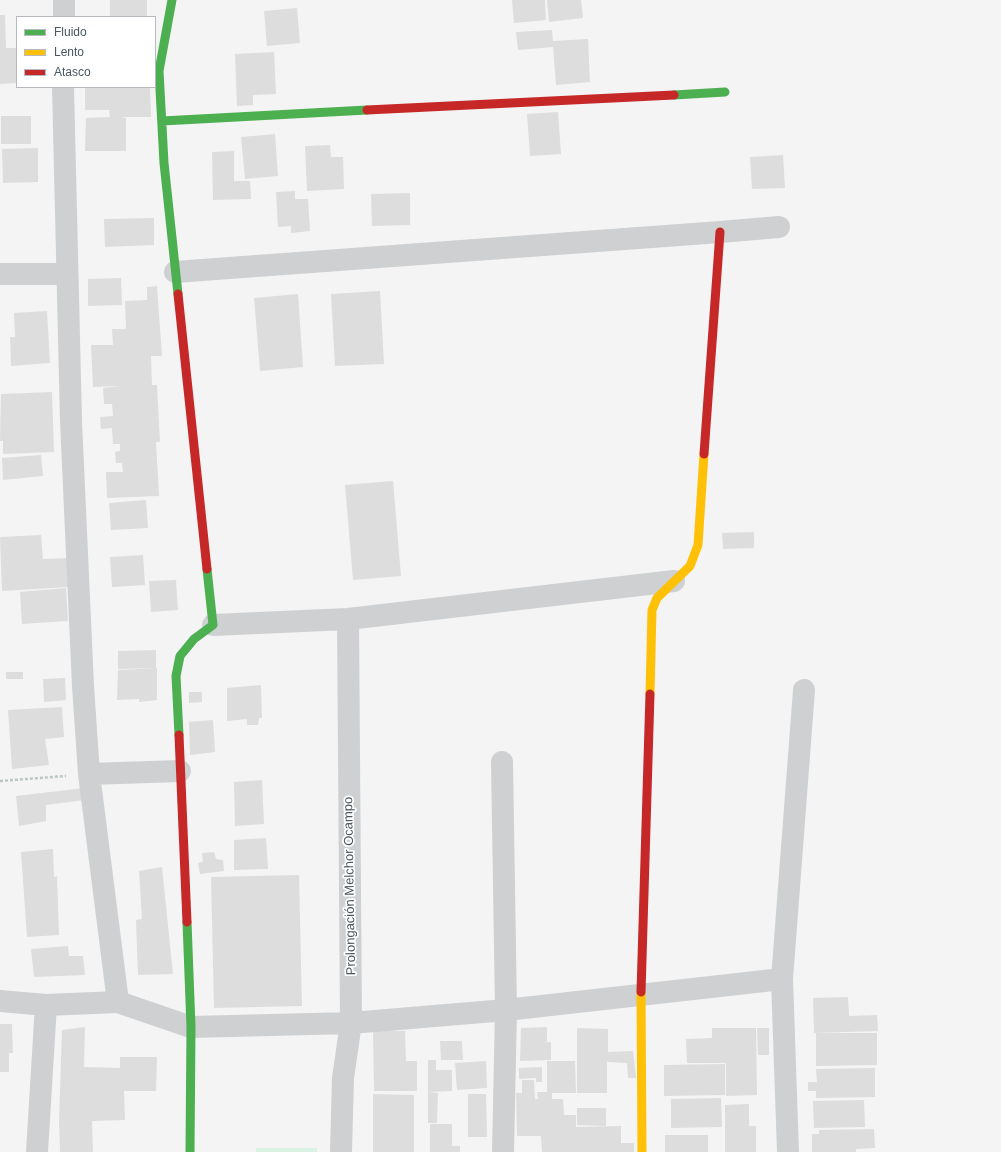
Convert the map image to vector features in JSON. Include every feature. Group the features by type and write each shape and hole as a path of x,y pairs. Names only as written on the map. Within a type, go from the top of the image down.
{"street":[{"path":"64,0 64,16"},
{"path":"172,0 157,71 164,163 175,272 213,625"},
{"path":"64,88 71,428 83,686 89,774 118,1002"},
{"path":"162,122 725,92"},
{"path":"175,272 779,227"},
{"path":"642,1152 641,996 652,610 657,598 690,566 698,545 720,232"},
{"path":"0,274 67,274"},
{"path":"190,1152 191,1027 176,676 180,656 194,639 213,625 348,620 674,582"},
{"name":"Prolongación Melchor Ocampo","path":"341,1152 343,1078 351,1023 348,620"},
{"path":"788,1152 782,979 804,690"},
{"path":"502,762 506,1010 503,1152"},
{"path":"89,774 180,771"},
{"path":"0,1000 46,1005 118,1002 191,1027 351,1023 506,1010 782,979"},
{"path":"37,1152 46,1005"},
{"path":"351,1023 356,1077 354,1152"}],"path":[{"path":"0,781 89,774"}],"green space":[{"path":"256,1148 317,1148 317,1152 256,1152"}],"building":[{"path":"110,0 147,0 147,16 110,16"},
{"path":"512,0 545,0 546,20 514,23"},
{"path":"547,0 581,0 583,18 549,22"},
{"path":"297,8 300,43 267,46 264,11"},
{"path":"0,15 5,15 6,48 16,48 16,83 0,84"},
{"path":"552,30 553,41 588,39 590,82 556,85 553,47 518,50 516,32"},
{"path":"274,52 276,94 253,95 253,105 237,106 235,54"},
{"path":"85,88 150,88 151,117 122,117 126,118 126,151 85,151 86,118 110,117 109,110 85,110"},
{"path":"558,112 561,154 530,156 527,114"},
{"path":"1,116 31,116 31,144 1,144"},
{"path":"275,134 278,176 245,179 241,137"},
{"path":"330,145 331,157 343,157 344,189 307,191 305,146"},
{"path":"38,148 38,182 3,183 2,149"},
{"path":"234,151 234,181 250,181 251,199 213,200 212,152"},
{"path":"783,155 785,188 752,189 750,157"},
{"path":"295,191 295,199 308,199 310,231 291,233 291,226 278,227 276,192"},
{"path":"410,193 410,225 372,226 371,194"},
{"path":"154,218 154,245 105,247 104,219"},
{"path":"121,278 122,305 88,306 88,279"},
{"path":"157,286 162,356 151,356 152,385 157,385 160,442 156,442 159,496 107,498 106,472 123,472 122,463 116,463 115,452 120,451 120,444 113,444 112,428 101,429 100,417 113,416 112,404 104,404 103,388 120,386 93,387 91,345 113,345 112,329 126,329 125,301 147,300 147,287"},
{"path":"380,291 384,364 335,366 331,294"},
{"path":"298,294 303,367 260,371 254,298"},
{"path":"47,311 50,363 11,366 10,337 15,337 14,313"},
{"path":"52,392 54,452 3,454 3,441 0,441 1,394"},
{"path":"41,455 43,476 3,480 2,458"},
{"path":"393,481 401,576 353,580 345,485"},
{"path":"146,500 148,528 111,530 109,503"},
{"path":"754,532 754,548 723,549 722,533"},
{"path":"41,535 43,559 68,558 69,587 2,591 0,537"},
{"path":"143,555 145,585 112,587 110,557"},
{"path":"176,580 178,610 151,612 149,581"},
{"path":"66,588 68,621 22,624 20,592"},
{"path":"156,650 156,668 118,669 118,651"},
{"path":"157,668 157,700 139,702 139,699 117,700 118,670"},
{"path":"6,672 23,672 23,679 6,679"},
{"path":"65,678 66,700 44,702 43,679"},
{"path":"261,685 262,718 259,718 258,725 247,725 247,719 227,721 227,688"},
{"path":"189,692 202,692 202,702 189,703"},
{"path":"62,707 64,737 45,739 49,765 12,769 8,710"},
{"path":"213,720 215,752 190,755 189,722"},
{"path":"262,780 264,824 235,826 234,782"},
{"path":"84,788 85,800 46,805 46,821 19,826 16,796"},
{"path":"266,838 268,869 234,870 234,840"},
{"path":"53,849 54,877 57,876 59,935 27,937 21,852"},
{"path":"214,852 216,859 223,860 224,871 200,874 198,863 203,862 202,853"},
{"path":"162,867 173,974 138,975 136,920 142,919 139,871"},
{"path":"299,875 302,1006 214,1008 211,877"},
{"path":"68,946 69,956 83,956 85,975 34,977 31,949"},
{"path":"848,997 849,1016 877,1015 878,1031 814,1033 813,998"},
{"path":"0,1024 12,1024 13,1053 9,1053 9,1072 0,1072"},
{"path":"85,1027 84,1067 120,1068 120,1057 157,1057 156,1091 124,1091 125,1120 92,1121 93,1152 60,1152 59,1121 62,1030"},
{"path":"547,1027 547,1042 538,1043 551,1042 551,1060 520,1061 521,1028"},
{"path":"577,1028 608,1029 608,1052 633,1051 636,1078 628,1078 627,1063 607,1061 607,1093 577,1093"},
{"path":"712,1028 756,1028 757,1095 726,1096 726,1063 687,1063 686,1039 712,1038"},
{"path":"757,1028 769,1028 769,1055 758,1055"},
{"path":"373,1030 405,1031 406,1061 417,1061 417,1091 374,1091"},
{"path":"816,1033 877,1033 877,1065 816,1066"},
{"path":"440,1041 462,1041 463,1060 441,1060"},
{"path":"428,1060 436,1060 436,1070 452,1070 452,1091 428,1092"},
{"path":"486,1061 487,1088 457,1090 455,1063"},
{"path":"547,1061 575,1061 576,1093 552,1093 552,1099 563,1099 564,1115 576,1115 576,1127 621,1126 621,1143 634,1143 634,1152 542,1152 541,1136 517,1136 516,1093 522,1093 522,1080 534,1080 535,1099 538,1099 537,1092 547,1092"},
{"path":"725,1064 725,1095 664,1096 664,1065"},
{"path":"542,1067 542,1082 536,1082 536,1078 519,1079 519,1068"},
{"path":"875,1068 875,1097 816,1098 816,1091 808,1091 808,1082 817,1082 816,1069"},
{"path":"428,1092 438,1093 437,1123 428,1123"},
{"path":"373,1094 414,1095 414,1152 373,1152"},
{"path":"468,1094 486,1094 487,1137 468,1137"},
{"path":"721,1098 722,1127 671,1128 671,1099"},
{"path":"864,1100 865,1127 814,1128 813,1101"},
{"path":"749,1104 749,1126 756,1126 756,1152 725,1152 725,1105"},
{"path":"577,1108 606,1108 606,1126 577,1125"},
{"path":"430,1124 452,1124 452,1146 460,1146 460,1152 430,1152"},
{"path":"874,1129 875,1148 856,1149 856,1152 812,1152 812,1134 819,1134 819,1130"},
{"path":"665,1135 708,1135 708,1152 665,1152"}],"traffic: fast":[{"path":"172,0 159,71 164,163 178,294"},
{"path":"674,95 725,92"},
{"path":"162,121 367,110"},
{"path":"179,735 176,676 180,656 194,639 213,625 207,569"},
{"path":"187,922 191,1027 190,1152"}],"traffic: slow":[{"path":"650,694 652,610 657,598 690,566 698,545 704,454"},
{"path":"641,992 642,1152"}],"traffic: jam":[{"path":"367,110 674,95"},
{"path":"704,454 720,232"},
{"path":"178,294 207,569"},
{"path":"641,992 650,694"},
{"path":"179,735 187,922"}]}
